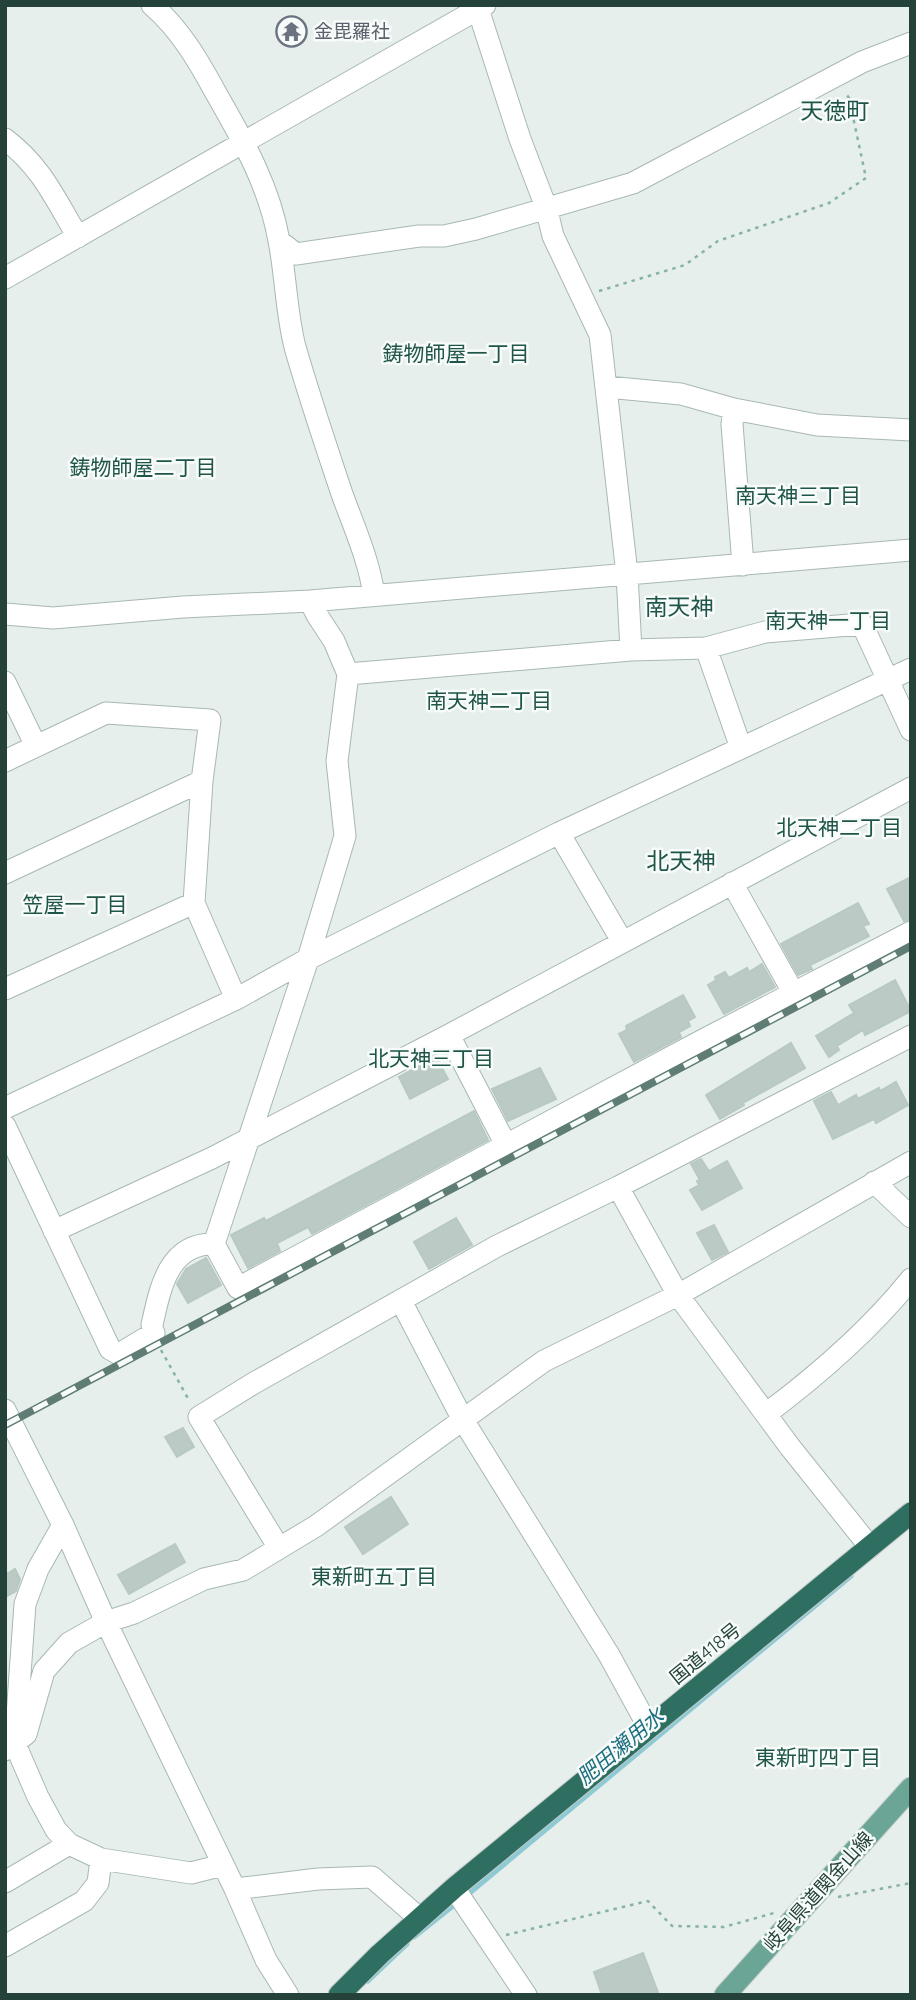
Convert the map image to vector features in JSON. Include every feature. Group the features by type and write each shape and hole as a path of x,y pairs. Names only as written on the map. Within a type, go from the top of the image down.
{"highway":[{"name":"国道418号","path":"339,1995 454,1888 911,1513"}],"main road":[{"name":"岐阜県道関金山線","path":"725,1995 911,1788"}],"street":[{"path":"152,5 164,15 190,47 244,142 270,201 295,345 371,574 374,595"},
{"path":"5,278 481,7 520,139 554,236 600,335 627,574 631,650"},
{"path":"279,241 296,254 419,236 444,236 634,183 862,62 911,43"},
{"path":"5,139 25,154 38,169 78,237"},
{"path":"607,387 681,394 734,409 817,425 911,430"},
{"path":"734,409 732,424 743,565"},
{"path":"5,614 53,618 183,607 310,601 911,550"},
{"path":"310,601 334,641 348,674 337,761 345,836 309,959 214,1244 238,1288 793,992 911,932"},
{"path":"348,674 631,650 706,648 765,632 862,624 911,730"},
{"path":"706,648 741,748"},
{"path":"5,1108 236,999 309,959 559,833 911,669"},
{"path":"5,682 36,746"},
{"path":"5,761 106,713 210,720 202,781 194,903 236,999"},
{"path":"5,873 202,781"},
{"path":"54,1231 212,1158 449,1035 911,788"},
{"path":"559,833 622,941"},
{"path":"732,883 793,992"},
{"path":"5,989 194,903"},
{"path":"449,1035 506,1145"},
{"path":"279,1548 199,1417 497,1246 618,1187 911,1036"},
{"path":"5,1126 110,1349 120,1354 153,1329 163,1278 180,1255 201,1244 214,1244"},
{"path":"10,1747 26,1734 44,1671 69,1643 106,1622 134,1613 204,1579 243,1570 316,1526 544,1361 678,1294 911,1163"},
{"path":"874,1182 911,1217"},
{"path":"618,1187 678,1294 766,1414 870,1547"},
{"path":"766,1414 863,1331 911,1279"},
{"path":"401,1301 463,1420 609,1655 649,1728"},
{"path":"5,1410 63,1525 266,1960 288,1995"},
{"path":"63,1525 38,1569 25,1605 10,1747 56,1830 69,1844 101,1858 191,1873 223,1865"},
{"path":"5,1882 69,1844"},
{"path":"5,1946 84,1901 98,1883 101,1858"},
{"path":"235,1889 318,1879 372,1877 419,1918"},
{"path":"454,1888 526,1995"}],"path":[{"path":"582,296 685,265 718,241 829,203 866,178 849,99 837,76"},
{"path":"153,1329 199,1417"},
{"path":"487,1940 648,1901 672,1926 724,1927 806,1904 911,1883"}],"building":[{"path":"911,877 911,919 904,921 887,889"},
{"path":"858,903 869,924 863,926 869,936 810,965 812,969 798,975 781,944"},
{"path":"762,964 775,987 724,1014 708,985 716,980 715,977 725,972 729,978 747,968 749,972"},
{"path":"895,980 911,1011 865,1035 863,1030 837,1046 839,1050 829,1057 816,1036 854,1013 849,1005"},
{"path":"683,995 695,1017 688,1021 690,1026 679,1032 681,1037 634,1062 619,1034 627,1030 626,1026"},
{"path":"791,1043 805,1068 720,1119 706,1095"},
{"path":"436,1057 448,1079 410,1099 399,1077"},
{"path":"540,1068 556,1099 508,1121 492,1089"},
{"path":"896,1082 908,1105 876,1123 874,1119 833,1139 814,1101 831,1092 838,1105 856,1095 858,1099"},
{"path":"474,1111 488,1140 312,1234 308,1227 277,1243 280,1251 248,1268 231,1235 264,1218 266,1221"},
{"path":"701,1159 709,1171 727,1161 742,1188 702,1210 690,1190 699,1185 697,1181 700,1180 691,1164"},
{"path":"456,1218 472,1245 429,1269 414,1242"},
{"path":"714,1225 728,1252 712,1260 697,1233"},
{"path":"206,1258 221,1285 188,1303 177,1284 186,1269"},
{"path":"183,1428 194,1447 177,1457 165,1437"},
{"path":"391,1497 408,1524 363,1554 345,1527"},
{"path":"175,1544 185,1562 129,1594 118,1575"},
{"path":"15,1569 20,1579 16,1591 5,1597 5,1575"},
{"path":"643,1953 659,1995 602,1995 594,1972"}],"waterway":[{"name":"肥田瀬用水","path":"466,1896 851,1576"},
{"name":"肥田瀬用水","path":"414,1937 458,1902"},
{"name":"肥田瀬用水","path":"368,1981 407,1944"}],"railway":[{"path":"5,1425 911,946"}],"place":[{"name":"金毘羅社","path":"291,31"}],"district":[{"name":"天徳町","path":"835,110"},
{"name":"鋳物師屋一丁目","path":"456,353"},
{"name":"鋳物師屋二丁目","path":"143,467"},
{"name":"南天神三丁目","path":"798,495"},
{"name":"南天神","path":"679,606"},
{"name":"南天神一丁目","path":"828,620"},
{"name":"南天神二丁目","path":"489,700"},
{"name":"北天神二丁目","path":"839,827"},
{"name":"北天神","path":"681,860"},
{"name":"笠屋一丁目","path":"75,904"},
{"name":"北天神三丁目","path":"431,1058"},
{"name":"東新町五丁目","path":"374,1576"},
{"name":"東新町四丁目","path":"818,1757"}]}
